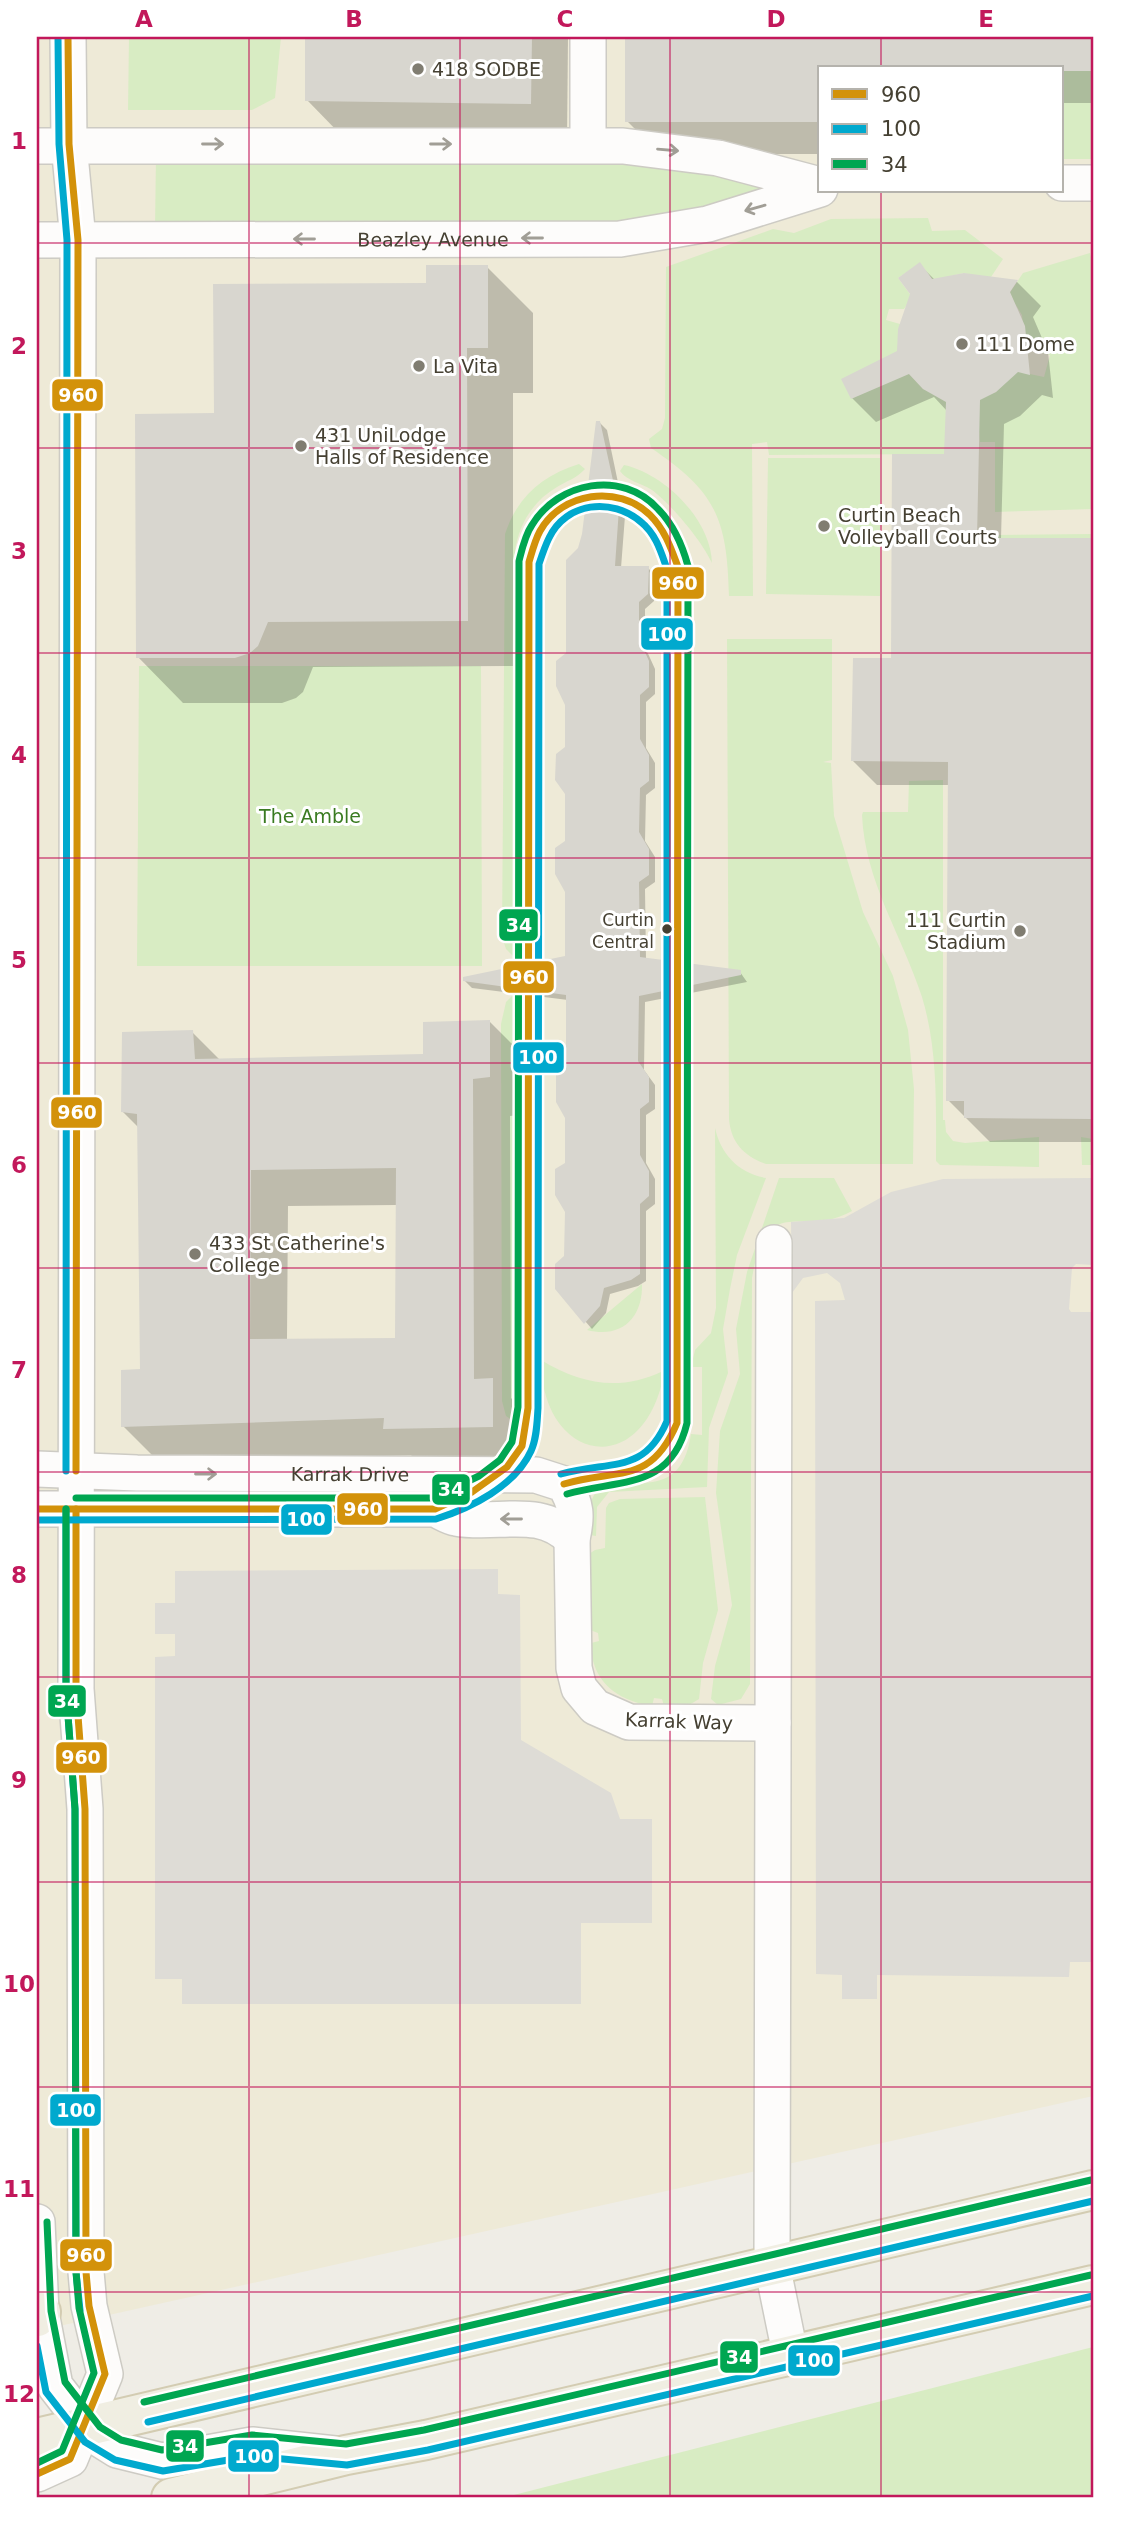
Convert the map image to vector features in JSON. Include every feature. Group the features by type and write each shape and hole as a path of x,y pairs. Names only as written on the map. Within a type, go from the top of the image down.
{"main road":[{"path":"37,2438 1093,2190"},
{"path":"171,2498 346,2455 548,2412 790,2353 1093,2285"}],"street":[{"path":"37,2474 70,2459 105,2374 89,2306 86,2272 85,1809 76,1689 78,240 53,145 68,37"},
{"path":"588,37 588,145"},
{"name":"Beazley Avenue","path":"53,145 588,145 681,151 818,186"},
{"path":"1064,183 1093,183"},
{"name":"Beazley Avenue","path":"37,240 620,239 708,224 818,188"},
{"path":"774,1243 772,2265 790,2353"},
{"name":"Karrak Drive","path":"37,1469 536,1475 564,1484 575,1502 576,1520 572,1539"},
{"name":"Karrak Drive","path":"37,1509 435,1509 455,1518 545,1521 561,1528 572,1539"},
{"name":"Karrak Way","path":"572,1539 574,1668 579,1688 595,1707 629,1722 773,1723"},
{"path":"37,2222 39,2315 55,2386 85,2426 117,2450 162,2460 252,2445 346,2455"}],"shaded area":[{"path":"37,37 1093,37 1093,2096 37,2331"},
{"path":"1093,1178 1093,1265 1076,1264 1072,1268 1069,1309 1071,1312 1093,1312 1093,1962 1070,1962 1069,1977 877,1975 877,1999 842,1999 842,1975 816,1974 815,1301 845,1300 840,1283 827,1273 803,1278 792,1293 791,1222 844,1218 891,1192 943,1179"},
{"path":"498,1569 498,1594 520,1595 521,1740 611,1793 620,1819 652,1819 652,1923 581,1923 581,2004 182,2004 182,1979 155,1979 155,1657 175,1656 175,1634 155,1634 155,1603 175,1603 175,1571"}],"green space":[{"path":"129,37 281,37 275,98 252,110 128,110"},
{"path":"1064,70 1093,70 1093,159 1064,159"},
{"path":"156,155 661,158 768,185 768,192 659,224 155,229"},
{"path":"928,218 932,231 965,230 1003,259 989,280 964,273 933,280 920,263 898,278 912,297 904,309 889,309 886,320 900,324 909,374 923,389 948,400 946,454 769,455 767,442 752,444 753,596 729,596 725,546 714,509 690,479 651,448 649,439 662,429 665,418 666,267 773,229 794,233 831,219"},
{"path":"1090,253 1093,265 1093,509 995,512 995,442 980,442 976,400 996,392 1016,371 1044,377 1050,355 1025,348 1022,315 1009,294 1023,273"},
{"name":"Curtin Beach Volleyball Courts","path":"768,458 880,458 880,596 766,594"},
{"path":"579,464 585,469 582,472 548,493 528,514 515,551 513,956 506,949 502,937 505,534 517,509 533,489 554,474"},
{"path":"624,465 655,478 683,501 704,531 712,563 694,534 668,504 652,490 630,480 620,471"},
{"path":"1093,534 1093,555 993,555 993,535"},
{"path":"727,639 832,639 832,760 823,762 831,763 834,816 863,912 893,976 908,1030 914,1089 913,1164 766,1164 740,1148 730,1127"},
{"name":"The Amble","path":"139,666 481,666 482,966 137,966"},
{"path":"943,780 943,1120 946,1132 953,1141 965,1143 1039,1137 1039,1167 940,1165 936,1161 935,1078 927,1017 914,974 877,886 865,840 862,815 863,812 908,812 909,781"},
{"path":"513,995 515,1408 512,1420 506,1416 502,1401 501,1024 506,1002"},
{"path":"715,1128 722,1146 733,1161 747,1172 766,1178 737,1255 730,1289 723,1329 728,1373 709,1428 707,1487 609,1492 597,1507 596,1536 590,1535 591,1501 602,1488 615,1484 660,1480 673,1473 684,1459 691,1434 702,1435 702,1367 691,1367 695,1350 711,1333 716,1308"},
{"path":"1081,1137 1093,1139 1093,1165 1082,1165"},
{"path":"779,1178 834,1178 852,1211 834,1219 777,1225 767,1234 759,1251 752,1278 750,1684 741,1699 718,1705 711,1699 715,1666 732,1605 716,1493 720,1431 740,1374 736,1329 747,1272"},
{"path":"642,1284 639,1307 628,1323 610,1331 587,1330"},
{"path":"541,1360 571,1375 600,1382 631,1382 663,1371 664,1374 653,1409 636,1432 616,1444 595,1446 574,1438 557,1421 545,1394"},
{"path":"705,1497 718,1610 703,1663 699,1699 689,1705 664,1706 662,1699 654,1698 652,1706 627,1699 601,1678 592,1656 591,1643 599,1641 598,1633 590,1630 589,1554 605,1548 606,1508 609,1503 620,1499"},
{"path":"1093,2347 1093,2498 502,2498"}],"building":[{"name":"418 SODBE","path":"305,37 532,37 531,104 305,101"},
{"path":"625,37 1093,37 1093,71 1064,71 1064,66 818,66 818,122 625,122"},
{"name":"111 Curtin Stadium","path":"920,262 932,279 964,273 1018,280 1010,292 1025,326 1030,375 1018,372 996,392 980,400 977,538 1093,538 1093,1119 964,1118 964,1101 946,1101 948,762 851,761 853,658 891,658 892,454 944,454 946,402 923,389 909,374 851,399 841,379 897,351 898,329 910,294 898,278"},
{"name":"431 UniLodge Halls of Residence","path":"426,265 488,265 488,348 467,348 468,621 268,622 258,646 250,653 235,658 136,658 135,414 214,413 213,284 426,283"},
{"path":"596,421 600,421 619,508 615,566 649,566 648,594 639,602 639,639 649,661 649,687 640,695 640,739 649,755 649,781 640,788 639,832 649,849 649,875 639,882 640,957 741,970 741,975 639,996 638,1061 649,1077 649,1102 640,1109 640,1155 649,1171 649,1196 640,1204 640,1274 631,1280 604,1288 600,1306 584,1324 555,1289 555,1264 564,1256 565,1212 555,1195 555,1169 565,1163 565,1118 556,1102 556,1075 566,1070 566,995 463,981 463,977 565,956 565,892 555,874 555,848 565,841 565,794 555,780 556,754 565,747 565,705 556,686 556,661 566,653 566,560 578,548 582,534"},
{"name":"433 St Catherine's College","path":"490,1020 490,1077 473,1079 474,1379 493,1378 493,1427 383,1429 384,1418 121,1427 121,1370 140,1369 137,1114 121,1112 122,1032 193,1030 195,1059 423,1054 423,1022","holes":["396,1168 395,1338 250,1339 251,1170"]}],"transit line":[{"name":"100","path":"58,37 59,144 67,240 66,1471"},
{"name":"960","path":"68,37 69,144 78,240 76,1471"},
{"name":"34","path":"76,1498 433,1498 479,1476 500,1460 512,1442 518,1407 519,561 527,533 543,510 574,490 609,485 643,496 658,509 677,535 688,566 687,1423 679,1445 669,1460 656,1471 624,1483 567,1494"},
{"name":"960","path":"37,1509 435,1509 472,1492 507,1467 522,1446 528,1408 529,562 538,535 550,518 576,501 607,496 637,505 650,515 664,533 678,567 677,1423 667,1443 644,1465 631,1471 564,1484"},
{"name":"100","path":"37,1520 436,1519 491,1494 524,1464 536,1435 538,1408 539,564 549,538 566,517 590,507 604,507 617,509 641,522 651,532 667,569 667,1421 648,1450 636,1458 561,1474"},
{"name":"100","path":"66,1509 66,1689 75,1809 76,2272 80,2310"},
{"name":"34","path":"37,2463 62,2451 94,2373 79,2308 76,2272 75,1809 66,1689 66,1509"},
{"name":"960","path":"37,2474 70,2459 105,2374 89,2306 86,2272 85,1809 76,1689 76,1509"},
{"name":"34","path":"144,2402 1091,2180"},
{"name":"100","path":"148,2422 1093,2201"},
{"name":"34","path":"47,2222 51,2311 65,2382 100,2427 121,2440 162,2450 252,2435 346,2444 424,2430 1091,2275"},
{"name":"100","path":"37,2346 46,2392 85,2442 115,2460 163,2471 252,2456 347,2465 428,2450 1093,2296"}],"place":[{"name":"418 SODBE","path":"418,69"},
{"name":"111 Dome","path":"962,344"},
{"name":"La Vita","path":"419,366"},
{"name":"431 UniLodge Halls of Residence","path":"301,446"},
{"name":"Curtin Beach Volleyball Courts","path":"824,526"},
{"name":"Curtin Central","path":"667,929"},
{"name":"111 Curtin Stadium","path":"1020,931"},
{"name":"433 St Catherine's College","path":"195,1254"}]}
